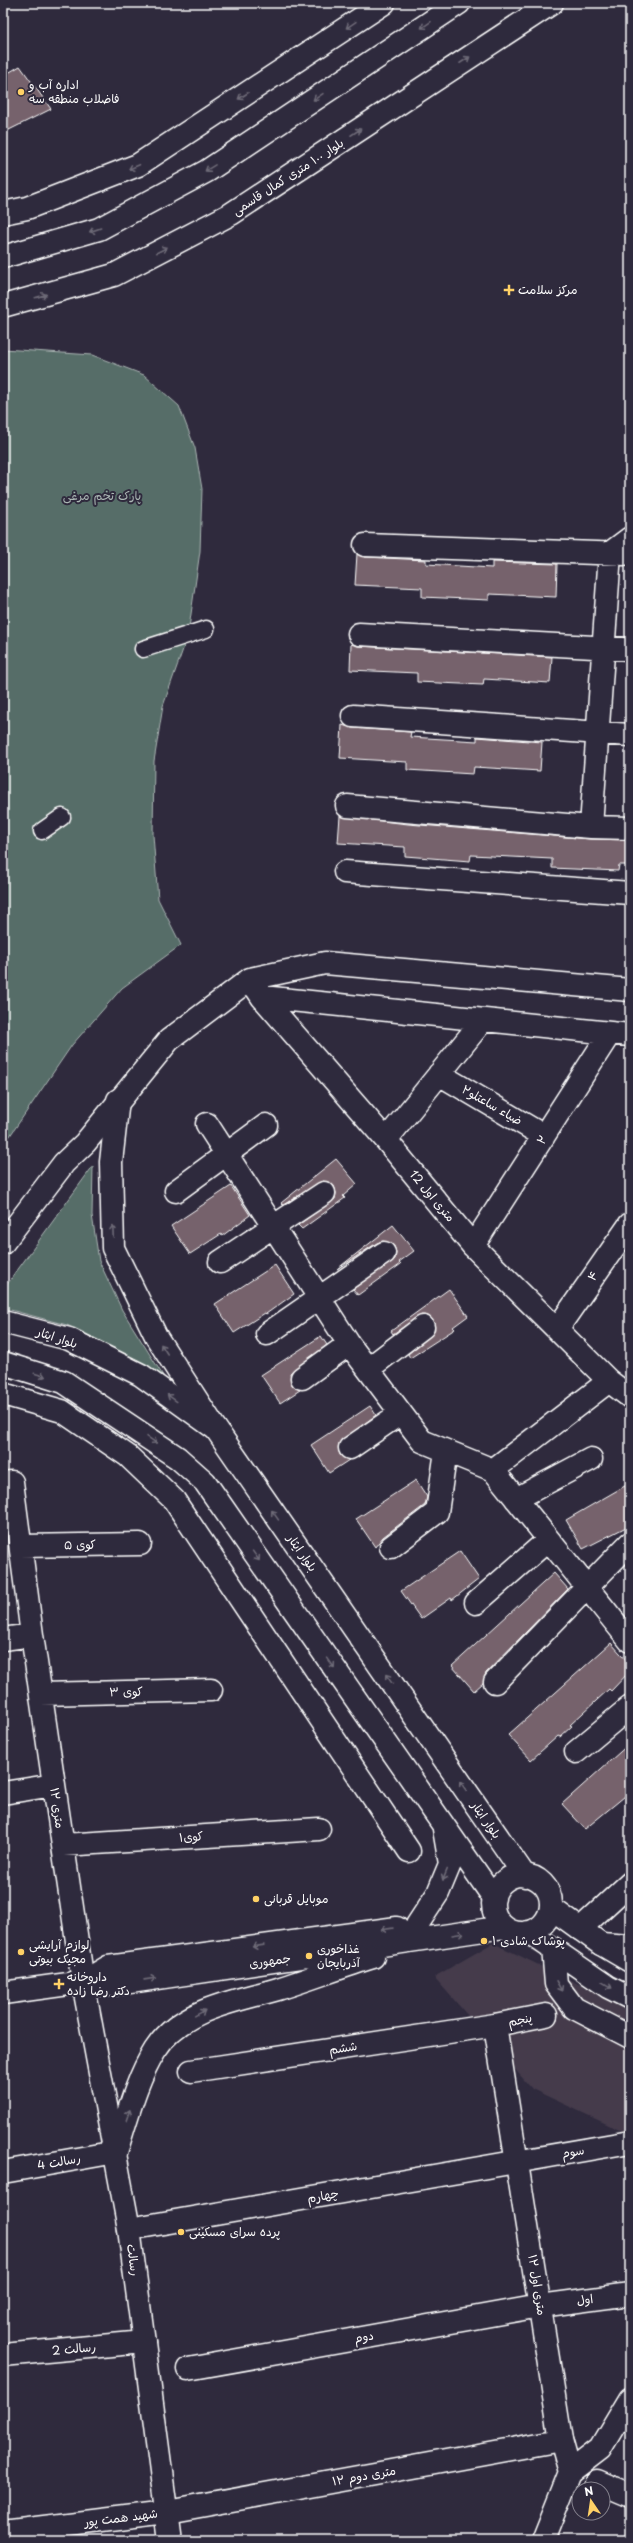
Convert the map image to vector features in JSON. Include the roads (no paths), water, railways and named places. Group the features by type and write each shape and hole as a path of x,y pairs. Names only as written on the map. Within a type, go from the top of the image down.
{"street":[{"path":"3,213 26,208 138,165 384,3"},
{"path":"3,257 99,229 207,171 459,3"},
{"name":"بلوار ۱۰۰ متری کمال قاسمی","path":"3,306 114,275 231,214 552,3"},
{"path":"591,827 604,648 620,553 630,538"},
{"path":"365,545 620,553"},
{"path":"144,649 206,629"},
{"path":"359,634 630,649"},
{"path":"353,716 630,734"},
{"path":"347,806 591,827 630,828"},
{"path":"42,831 62,817"},
{"path":"345,872 630,893"},
{"path":"3,1243 64,1163 85,1143 118,1100 169,1040 256,988 325,963 630,990"},
{"path":"256,988 483,1020 620,1034"},
{"name":"12 متری اول","path":"256,988 386,1140 473,1246 609,1381 630,1397"},
{"path":"386,1140 483,1020"},
{"name":"۲","path":"473,1246 544,1136 620,1034"},
{"name":"ضیاء ساعتلو۲","path":"439,1074 544,1136"},
{"path":"118,1100 111,1162 113,1248 157,1338 216,1429"},
{"path":"207,1124 350,1344 422,1441 493,1470 629,1639"},
{"path":"176,1191 266,1125"},
{"path":"220,1262 324,1193"},
{"name":"۴","path":"557,1329 630,1224"},
{"path":"267,1334 384,1253"},
{"name":"بلوار ایثار","path":"3,1322 69,1340 141,1375 216,1429 525,1876"},
{"path":"368,1369 423,1327"},
{"path":"302,1378 350,1344"},
{"path":"3,1364 64,1382 178,1458 205,1482 443,1824 498,1913 512,1931 528,1932 541,1926 551,1908 550,1899 542,1883 525,1876 517,1876 502,1884 498,1913"},
{"path":"493,1470 609,1381"},
{"path":"3,1394 62,1411 128,1456 174,1500 409,1851"},
{"path":"350,1448 401,1413"},
{"path":"392,1547 437,1512 446,1451"},
{"path":"516,1499 591,1459"},
{"name":"۱۲ متری","path":"8,1482 20,1546 83,1982"},
{"path":"476,1603 548,1540"},
{"path":"495,1682 630,1542"},
{"name":"کوی ۵","path":"20,1546 140,1544"},
{"path":"3,1639 32,1635"},
{"name":"کوی ۳","path":"41,1694 211,1690"},
{"path":"576,1752 630,1707"},
{"path":"3,1793 54,1785"},
{"path":"116,2152 142,2075 156,2049 176,2026 212,2007 278,1989 421,1932 450,1864 443,1824"},
{"name":"کوی۱","path":"63,1845 319,1829"},
{"path":"580,1929 630,1883"},
{"path":"551,1908 601,1944 630,1961"},
{"name":"جمهوری","path":"3,1992 83,1982 108,1967 421,1932 498,1913"},
{"path":"528,1932 608,1987 630,1998"},
{"path":"601,1944 630,1946"},
{"path":"553,1948 556,1984 574,2008 630,2037"},
{"name":"رسالت","path":"83,1982 116,2152 129,2229 170,2540"},
{"name":"پنجم","path":"495,2025 546,2015"},
{"name":"ششم","path":"191,2071 495,2025"},
{"name":"۱۲ متری اول","path":"495,2025 561,2440 570,2472"},
{"name":"سوم","path":"517,2163 630,2142"},
{"name":"رسالت 4","path":"3,2172 116,2152"},
{"name":"چهارم","path":"129,2229 517,2163"},
{"name":"اول","path":"540,2306 630,2294"},
{"name":"دوم","path":"188,2369 540,2306"},
{"name":"رسالت 2","path":"3,2355 144,2342"},
{"path":"543,2540 570,2472 600,2449 630,2399"},
{"name":"۱۲ متری دوم","path":"167,2512 561,2440"},
{"path":"611,2488 630,2496"},
{"name":"شهید همت پور","path":"3,2532 167,2512"}],"place":[{"name":"اداره آب و فاضلاب منطقه سه","path":"21,92"},
{"name":"مرکز سلامت","path":"509,290"},
{"name":"موبایل قربانی","path":"256,1899"},
{"name":"پوشاک شادی ۱","path":"484,1941"},
{"name":"لوازم آرایشی مجیک بیوتی","path":"21,1952"},
{"name":"غذاخوری آذربایجان","path":"309,1956"},
{"name":"داروخانه دکتر رضا زاده","path":"59,1984"},
{"name":"پرده سرای مسکینی","path":"181,2232"}],"park label":[{"name":"پارک تخم مرغی","path":"102,496"}]}
